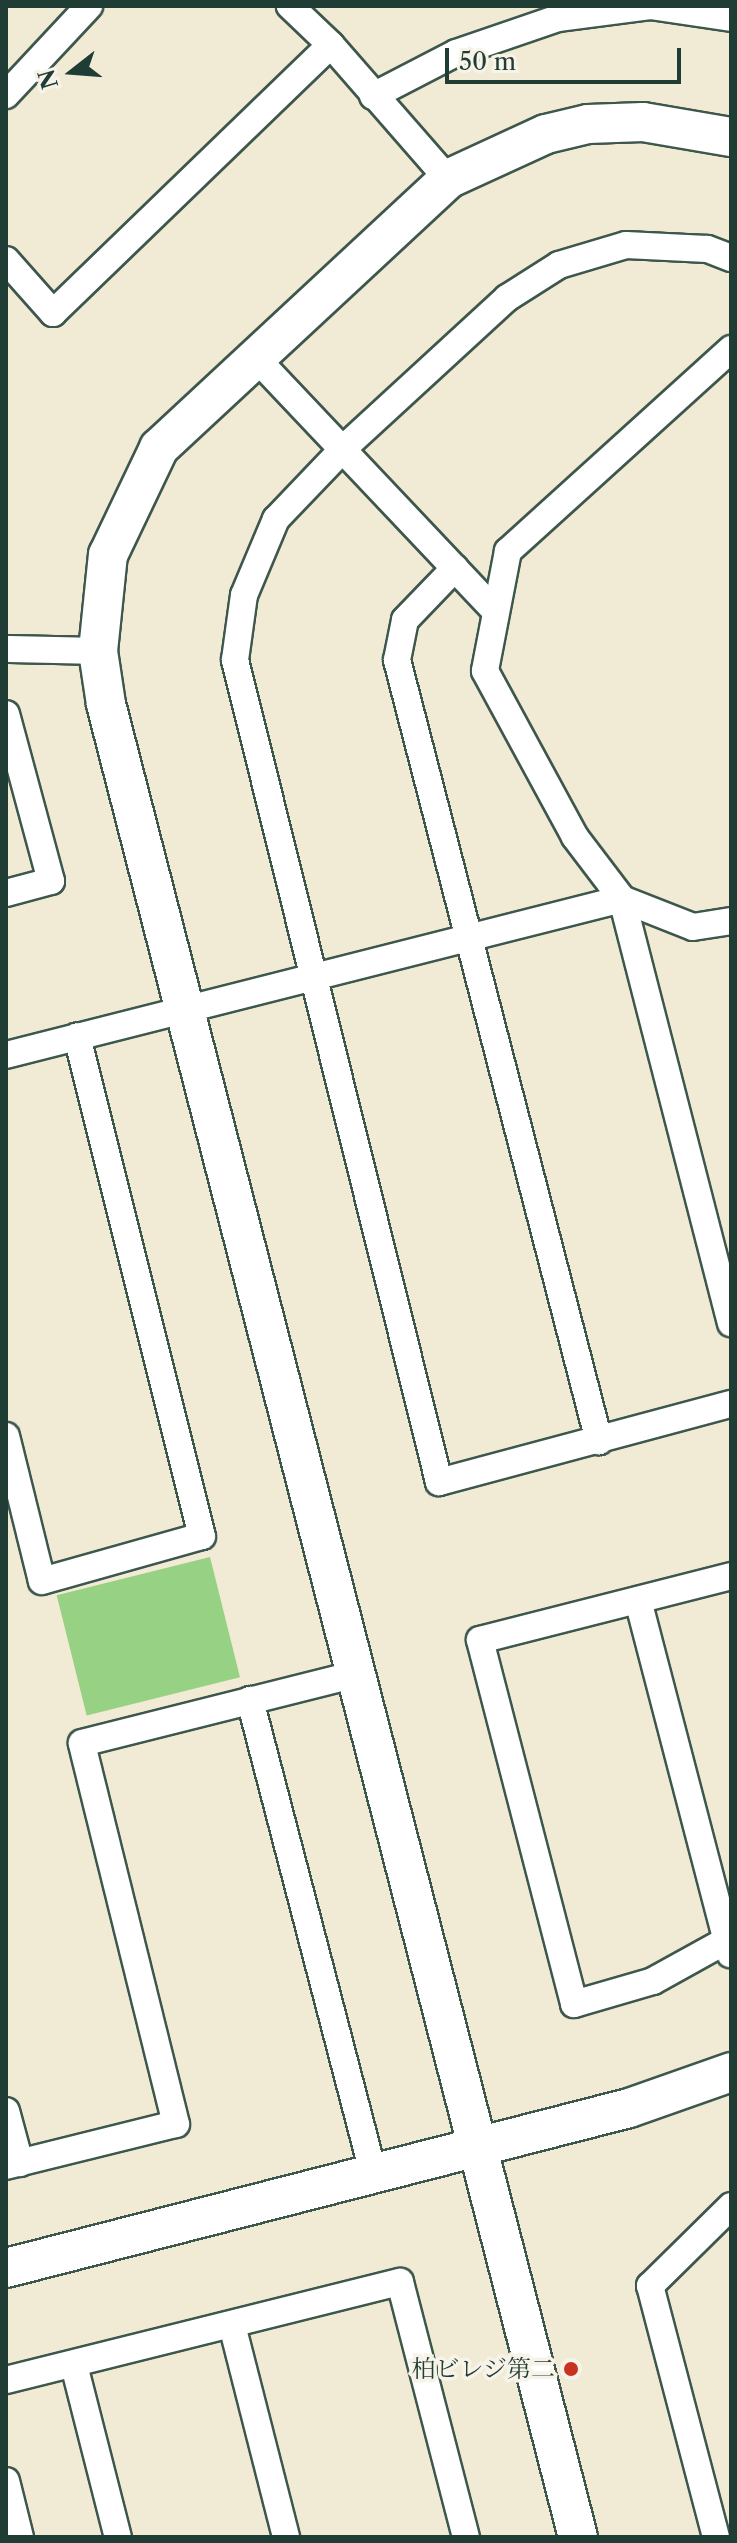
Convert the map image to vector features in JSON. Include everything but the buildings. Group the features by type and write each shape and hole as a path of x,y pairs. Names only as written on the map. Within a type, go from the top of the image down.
{"street":[{"path":"6,95 89,6"},
{"path":"290,6 331,45 448,179"},
{"path":"373,96 456,53 558,18 650,6 731,18"},
{"path":"6,260 53,313 331,45"},
{"path":"578,2537 106,704 98,651 108,555 129,501 159,448 448,179 546,134 588,124 643,122 731,137"},
{"path":"731,258 707,249 626,245 559,265 507,298 343,449 276,519 244,595 236,638 239,691 439,1482 731,1404"},
{"path":"730,354 508,551 485,671 575,837 622,899 731,1323"},
{"path":"255,357 495,611"},
{"path":"455,568 405,620 397,660 599,1441"},
{"path":"6,649 98,651"},
{"path":"6,714 51,881 6,893"},
{"path":"6,1055 622,899 693,927 731,921"},
{"path":"6,1436 42,1581 202,1536 77,1036"},
{"path":"638,1600 730,1946 653,1981 574,2004 480,1640 731,1576"},
{"path":"6,2111 13,2165 176,2124 82,1743 357,1674"},
{"path":"250,1700 373,2173"},
{"path":"6,2268 629,2108 731,2072"},
{"path":"720,2532 650,2286 731,2206"},
{"path":"6,2380 400,2282 466,2537"},
{"path":"232,2325 286,2537"},
{"path":"74,2365 118,2537"},
{"path":"6,2481 20,2537"}],"green space":[{"path":"210,1557 240,1677 87,1716 57,1595"}],"place":[{"name":"柏ビレジ第二","path":"571,2369"}]}
